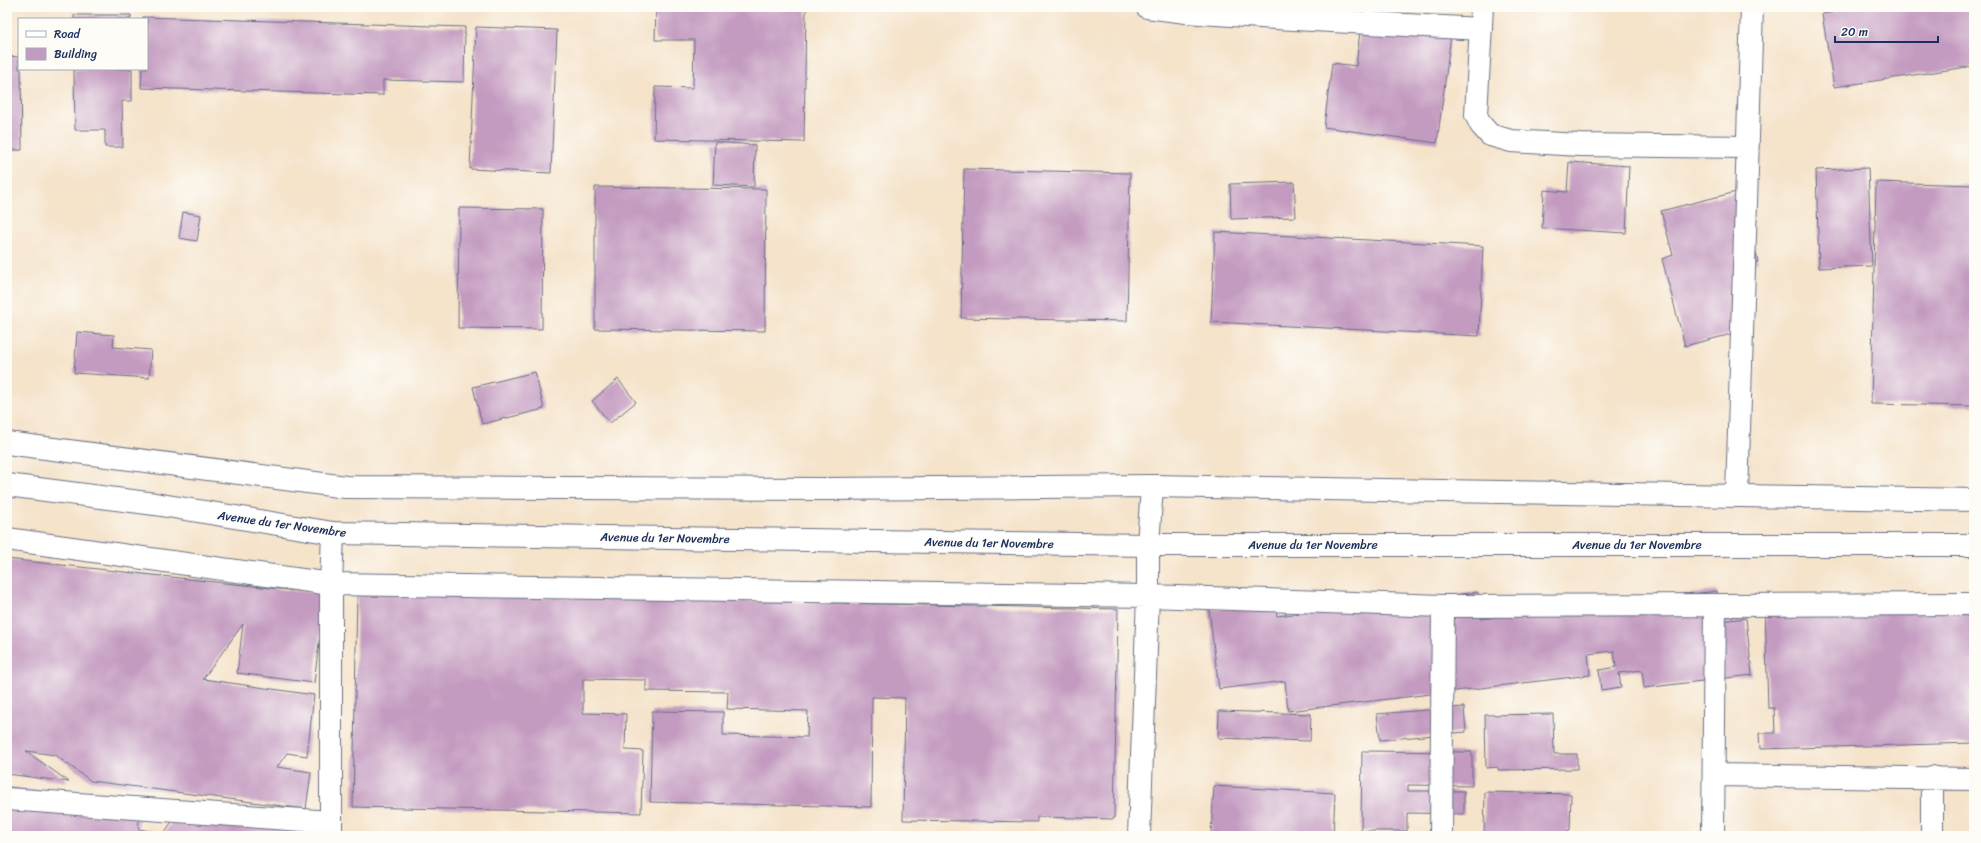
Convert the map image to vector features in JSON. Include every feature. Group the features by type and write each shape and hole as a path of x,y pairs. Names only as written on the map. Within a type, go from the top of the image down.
{"street":[{"path":"1147,7 1186,12 1261,17 1480,28"},
{"path":"1482,7 1476,115 1481,125 1490,135 1510,141 1572,144 1747,147"},
{"path":"1737,495 1752,7"},
{"path":"7,443 346,487 828,489 1152,486 1974,500"},
{"name":"Avenue du 1er Novembre","path":"7,485 155,504 333,533 1148,546 1974,545"},
{"path":"1139,836 1148,596 1148,546 1152,486"},
{"path":"7,799 331,829 331,584 333,533"},
{"path":"7,539 331,584 1148,596 1443,606 1974,604"},
{"path":"1713,836 1715,604"},
{"path":"1441,836 1443,606"},
{"path":"1714,775 1932,777 1974,779"},
{"path":"1932,777 1932,836"}],"building":[{"path":"656,7 806,7 804,142 654,139 655,87 693,88 694,40 655,40"},
{"path":"1274,7 1299,7 1452,28 1437,143 1324,127 1332,63 1356,66 1360,31"},
{"path":"1847,7 1971,7 1974,24 1974,66 1834,87 1822,14 1848,10"},
{"path":"74,15 131,15 131,18 74,18"},
{"path":"143,17 465,27 464,82 383,80 383,95 141,88 142,70 148,70 148,18"},
{"path":"476,27 557,30 551,173 470,169"},
{"path":"7,56 18,57 18,70 21,70 22,150 7,150"},
{"path":"74,70 132,70 132,101 122,101 123,147 105,147 105,130 75,130"},
{"path":"715,142 755,145 754,187 713,185"},
{"path":"1569,162 1629,166 1626,233 1542,228 1544,190 1567,192"},
{"path":"1868,168 1872,266 1819,268 1816,170"},
{"path":"964,169 1130,173 1127,321 961,318"},
{"path":"1294,182 1296,217 1231,219 1230,184"},
{"path":"1876,182 1974,185 1974,406 1871,404"},
{"path":"595,187 766,189 765,331 595,329"},
{"path":"1740,191 1758,262 1735,268 1751,329 1685,346 1662,259 1673,255 1661,211"},
{"path":"459,208 543,209 542,329 458,328"},
{"path":"183,212 201,215 197,241 179,238"},
{"path":"1215,232 1483,246 1479,336 1211,322"},
{"path":"77,332 114,335 113,347 151,350 149,378 74,373"},
{"path":"535,372 544,409 482,424 473,387"},
{"path":"618,379 636,402 610,423 592,401"},
{"path":"7,559 325,594 314,683 237,673 243,624 203,679 314,695 307,756 287,753 277,767 311,772 306,809 91,781 55,755 26,751 69,782 7,774"},
{"path":"1717,591 1721,621 1746,618 1752,675 1644,688 1642,670 1619,673 1621,687 1601,690 1599,670 1616,667 1614,651 1588,654 1590,675 1288,711 1285,681 1219,689 1209,610 1275,603 1277,616 1478,592 1481,619"},
{"path":"357,593 1118,609 1114,819 1037,817 1037,822 903,820 905,698 872,697 871,807 650,802 652,711 723,712 723,735 807,737 808,711 727,709 728,692 646,691 646,680 583,679 583,713 626,714 625,750 643,751 641,813 353,807"},
{"path":"1974,603 1974,743 1760,749 1759,733 1775,733 1774,708 1768,708 1765,608"},
{"path":"1464,707 1466,732 1380,740 1377,714"},
{"path":"1219,711 1311,714 1310,741 1218,738"},
{"path":"1553,714 1554,754 1577,754 1577,769 1498,770 1498,767 1486,768 1485,715"},
{"path":"1362,751 1472,752 1472,786 1408,785 1408,791 1464,791 1464,814 1407,813 1407,831 1361,831"},
{"path":"1214,786 1335,793 1333,836 1259,836 1211,833"},
{"path":"7,787 141,805 138,829 164,833 181,809 330,830 330,836 7,836"},
{"path":"1485,792 1571,794 1570,830 1568,830 1567,836 1484,836"}]}
